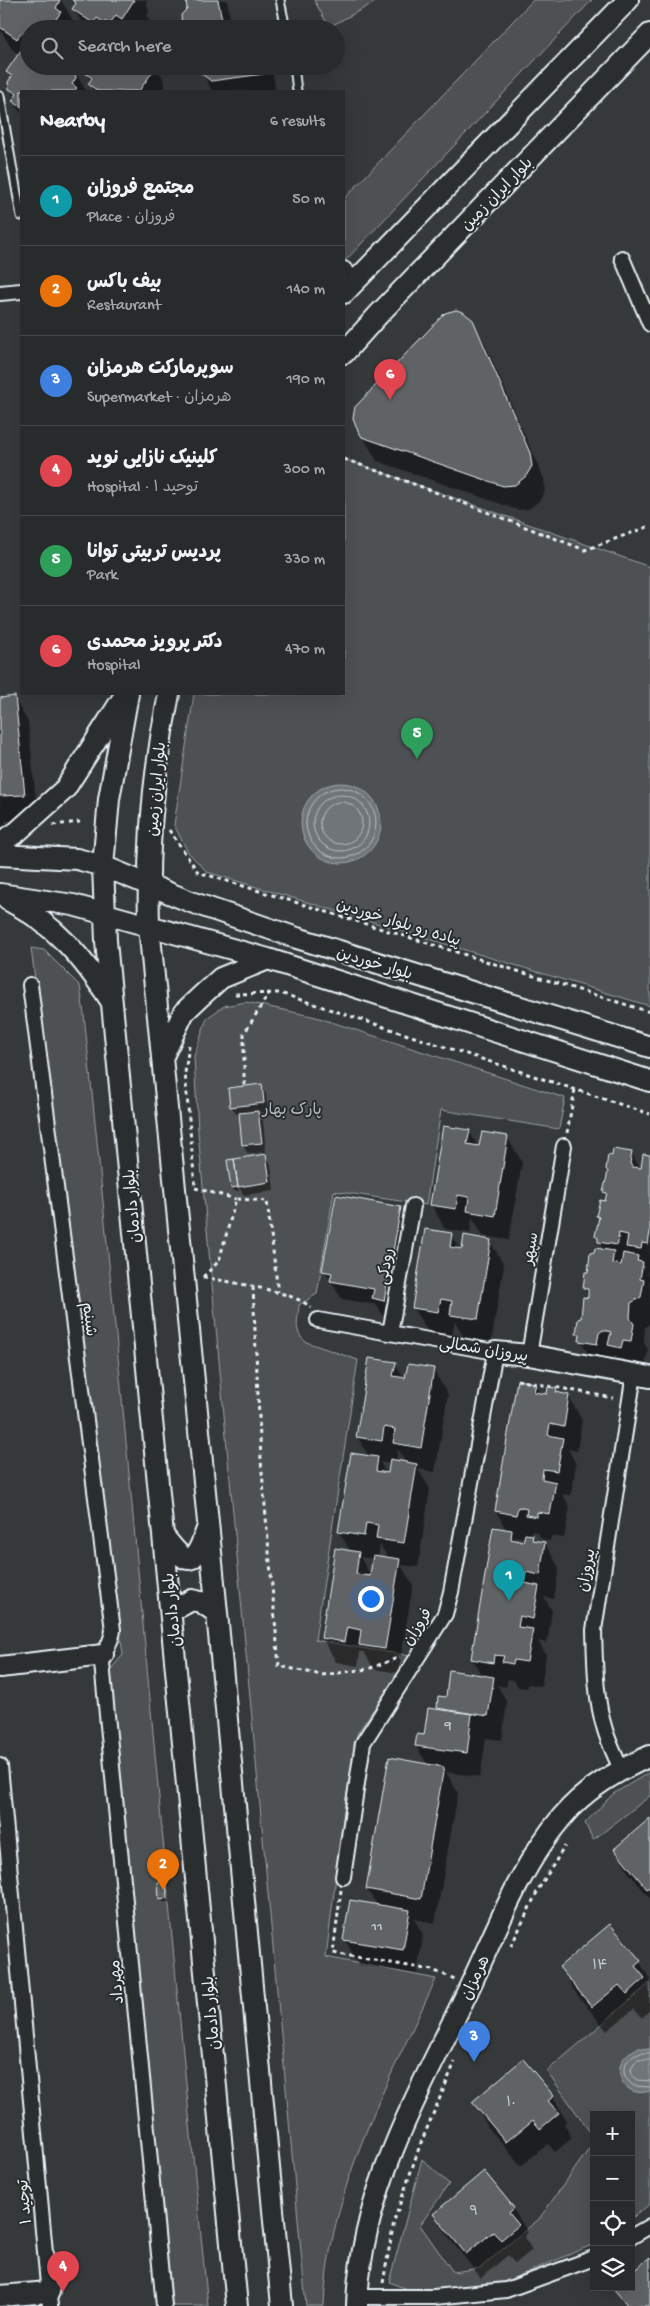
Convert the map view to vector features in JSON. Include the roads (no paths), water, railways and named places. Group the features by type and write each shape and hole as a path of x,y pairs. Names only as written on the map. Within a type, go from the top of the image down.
{"main road":[{"path":"348,281 628,0"},
{"name":"بلوار ایران زمین","path":"345,353 379,314 650,34"},
{"path":"0,843 17,832 65,789 126,695"},
{"path":"103,866 109,799 127,695"},
{"name":"بلوار ایران زمین","path":"149,926 148,884 151,824 158,747 168,695"},
{"name":"بلوار خوردین","path":"0,855 77,859 103,866 191,902 297,938 650,1047"},
{"name":"بلوار دادمان","path":"103,866 112,1002 237,2306"},
{"path":"0,895 30,911 54,930 86,964 112,1002"},
{"name":"بلوار خوردین","path":"0,895 73,905 268,959 650,1081"},
{"path":"149,926 209,1524 282,2306"},
{"path":"162,1058 184,1012 221,978 268,959"},
{"name":"پیروزان شمالی","path":"496,1352 642,1376"},
{"path":"164,1536 181,1558 188,1560 195,1556 201,1548 209,1524"},
{"path":"171,1611 192,1600 202,1602 217,1613"},
{"path":"0,1667 104,1654"},
{"name":"هرمزان","path":"357,2301 366,2232 392,2153 408,2112 471,1984 513,1892 544,1839 562,1816 587,1792 621,1769 650,1756"},
{"path":"0,2296 50,2299"}],"street":[{"path":"622,258 650,324"},
{"path":"0,293 20,291"},
{"name":"شبنم","path":"30,985 113,1630 112,1640 104,1654"},
{"name":"سپهر","path":"529,1356 564,1146"},
{"name":"رودکی","path":"390,1332 413,1206"},
{"name":"پیروزان شمالی","path":"318,1320 496,1352"},
{"name":"فروزان","path":"343,1877 363,1743 445,1614 451,1592 496,1352"},
{"name":"پیروزان","path":"621,1769 605,1729 599,1704 594,1630 642,1376"},
{"name":"مهرداد","path":"104,1654 102,1663 164,2306"},
{"name":"توحید ۱","path":"0,1766 50,2299"},
{"path":"635,2235 650,2226"},
{"path":"357,2301 434,2297 506,2290 590,2259"}],"lane":[{"path":"280,0 284,20"},
{"path":"295,75 297,90"},
{"path":"0,96 20,210"}],"water":[{"path":"341,783 356,786 369,795 378,808 381,823 378,838 369,851 356,860 341,863 326,860 313,851 304,838 301,823 304,808 313,795 326,786"},
{"path":"639,2048 650,2049 650,2091 639,2092 631,2090 620,2077 622,2060 629,2053"}],"place":[{"name":"دکتر پرویز محمدی","path":"390,400"},
{"name":"پردیس تربیتی توانا","path":"417,759"},
{"name":"مجتمع فروزان","path":"509,1601"},
{"name":"بیف باکس","path":"163,1890"},
{"name":"سوپرمارکت هرمزان","path":"474,2062"},
{"name":"کلینیک نازایی نوید","path":"63,2292"}],"park label":[{"name":"پارک بهار","path":"292,1108"}]}
